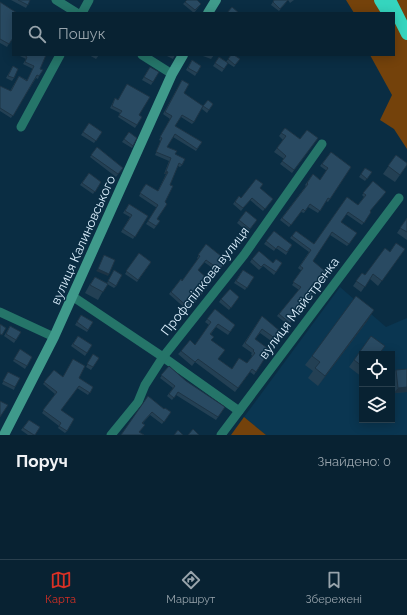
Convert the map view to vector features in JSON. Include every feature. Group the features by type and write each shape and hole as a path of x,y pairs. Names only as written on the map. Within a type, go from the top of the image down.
{"highway":[{"path":"380,0 387,12"},
{"path":"390,0 407,34"},
{"path":"395,24 407,42"}],"main road":[{"path":"209,12 216,0"},
{"name":"вулиця Калиновського","path":"4,435 54,337 172,74 183,56"}],"street":[{"path":"56,0 75,12"},
{"path":"83,12 89,0"},
{"path":"21,127 59,56"},
{"path":"144,56 172,74"},
{"name":"Профспілкова вулиця","path":"111,435 138,402 145,385 163,357 244,255 322,144"},
{"name":"вулиця Майстренка","path":"221,435 399,198"},
{"path":"72,296 163,357 239,411"},
{"path":"0,312 54,337"}],"shaded area":[{"path":"346,0 407,0 407,149 394,129 380,120 392,95 371,56 395,56 395,12 353,12"},
{"path":"340,287 386,327 407,318 407,435 266,435 244,417"},
{"path":"244,417 266,435 231,435"}],"building":[{"path":"18,0 30,0 28,5"},
{"path":"187,0 197,0 201,4 195,10 185,2"},
{"path":"274,0 288,0 280,9 273,2"},
{"path":"0,2 15,12 12,12 12,40 9,44 0,39"},
{"path":"232,7 238,12 228,12"},
{"path":"26,56 46,56 40,69 43,70 39,76 37,75 13,116 0,108 0,86 11,91 19,76 27,81 34,66 25,62 27,57"},
{"path":"230,56 236,56 240,59 235,65 228,59"},
{"path":"219,57 228,63 224,69 215,63"},
{"path":"192,60 201,66 197,73 188,68"},
{"path":"13,66 18,69 14,78 8,76"},
{"path":"150,67 159,72 153,82 144,77"},
{"path":"182,80 189,84 184,93 203,106 194,122 182,115 175,126 202,142 197,149 175,134 167,147 177,151 175,154 185,159 182,165 179,163 170,185 173,186 165,202 167,204 157,219 160,221 156,226 148,221 158,205 140,193 146,184 158,191 168,172 166,171 171,158 156,152 162,138 160,137 172,116 165,112"},
{"path":"127,84 150,97 139,115 142,117 137,125 119,115 122,111 112,106 115,98 118,100"},
{"path":"208,100 213,104 209,110 203,106"},
{"path":"89,123 102,132 96,141 83,132"},
{"path":"285,128 300,139 307,130 318,138 294,170 282,161 286,156 277,148 286,136 281,133"},
{"path":"129,132 137,138 133,146 124,139"},
{"path":"97,147 123,168 118,174 91,155"},
{"path":"331,152 351,167 330,199 328,198 320,211 310,204 305,211 303,209 291,225 282,218 308,184 307,183 313,174 320,180 328,168 322,164"},
{"path":"396,155 407,163 400,175 388,166"},
{"path":"365,168 372,172 367,179 361,174"},
{"path":"89,173 101,182 95,192 82,183"},
{"path":"256,179 263,184 260,188 273,199 265,209 252,198 243,208 235,202 239,196 241,198"},
{"path":"373,181 386,192 370,211 371,212 364,223 348,212 341,222 357,233 349,244 332,232 313,261 326,272 311,292 313,293 290,323 279,314 301,287 293,282 303,268 300,266 311,250 292,236 296,231 314,244 347,197 358,205 366,195 363,193"},
{"path":"129,204 148,216 135,237 123,229 132,215 125,211"},
{"path":"246,211 257,220 250,229 239,220"},
{"path":"407,218 407,232 400,228"},
{"path":"274,231 292,245 287,252 278,246 276,249 266,241"},
{"path":"396,243 405,249 382,281 373,274 365,287 356,281 362,273 365,275 385,248 390,252"},
{"path":"206,244 226,260 220,270 206,260 198,270 211,282 190,309 171,292 181,279 182,281 200,256 198,255"},
{"path":"259,251 273,263 276,259 282,263 276,272 264,264 261,267 252,259"},
{"path":"139,253 151,262 138,280 126,271"},
{"path":"104,255 115,260 109,274 98,269"},
{"path":"114,270 122,275 116,286 108,281"},
{"path":"243,270 254,277 247,288 236,281"},
{"path":"95,277 108,284 103,292 90,285"},
{"path":"230,289 239,297 231,308 221,299"},
{"path":"356,296 374,310 325,376 315,368 320,362 312,356"},
{"path":"215,309 235,325 230,332 218,324 210,334 214,337 211,340 225,350 218,359 232,369 239,358 247,363 255,353 253,351 254,350 245,343 262,316 281,332 276,339 262,329 255,339 270,350 256,372 252,369 238,388 198,359 195,362 181,351 190,340 195,345 211,322 207,319"},
{"path":"81,315 93,322 88,330 77,322"},
{"path":"0,324 6,328 2,335 0,334"},
{"path":"10,326 21,332 16,340 6,334"},
{"path":"78,336 92,345 87,353 73,344"},
{"path":"371,336 385,346 381,351 360,351"},
{"path":"20,349 32,357 27,366 14,359"},
{"path":"359,353 359,364 354,360"},
{"path":"93,354 99,358 93,367 87,364"},
{"path":"73,359 85,366 79,378 93,387 90,393 79,386 61,410 74,419 67,431 59,426 61,423 43,410 57,392 44,382 54,370 63,377"},
{"path":"169,366 186,381 225,407 218,417 178,392 174,398 169,394 175,386 161,375"},
{"path":"407,369 407,387 398,388 396,370"},
{"path":"8,372 20,378 15,387 3,381"},
{"path":"148,396 164,409 165,408 171,412 164,422 152,412 142,423 145,425 139,432 144,435 121,435"},
{"path":"0,401 8,405 0,417"},
{"path":"29,420 40,427 35,435 23,428"},
{"path":"193,429 199,435 188,435"},
{"path":"178,430 183,435 174,435"}]}
